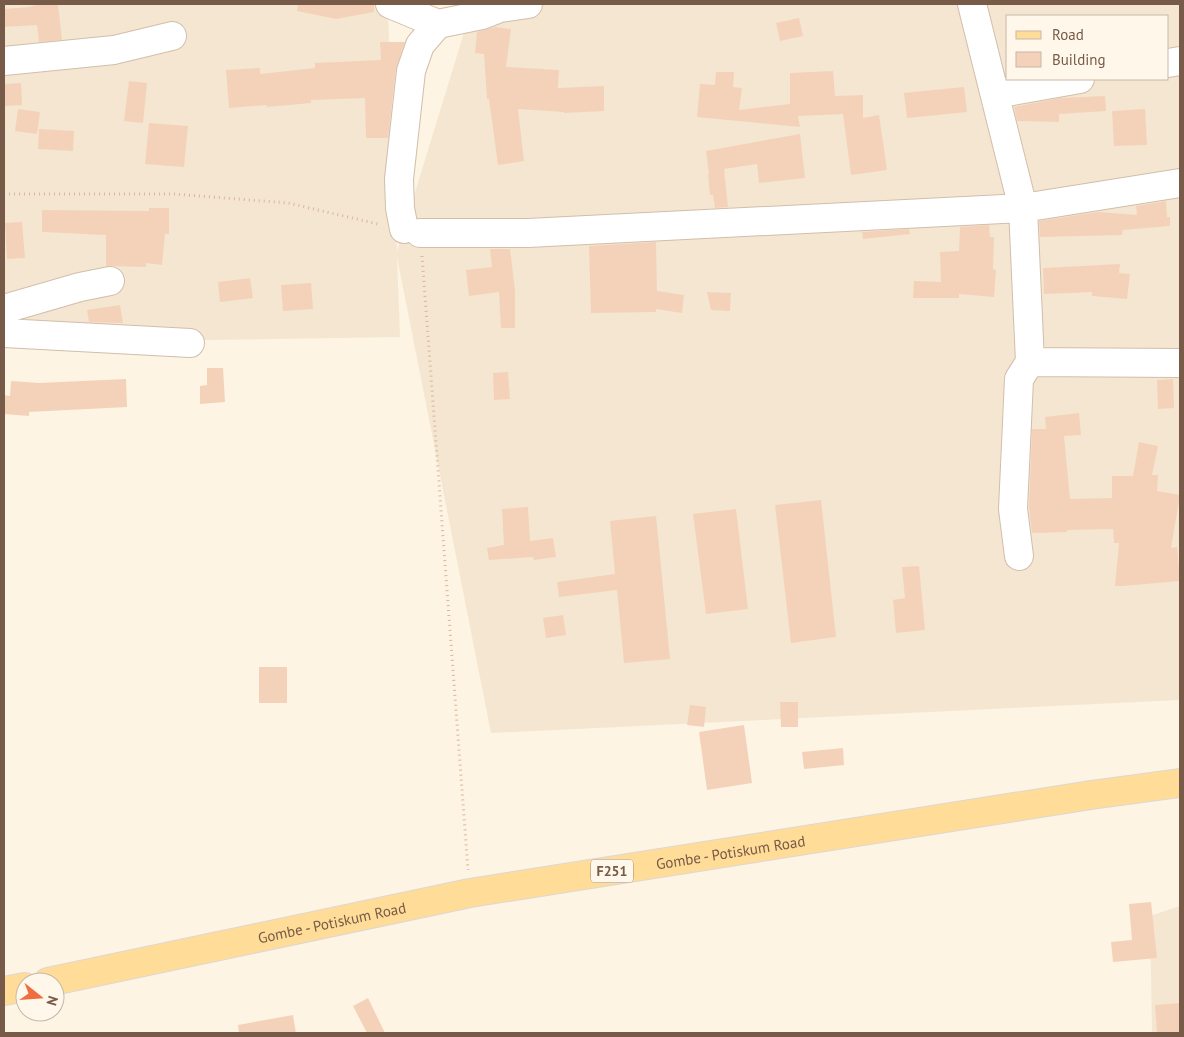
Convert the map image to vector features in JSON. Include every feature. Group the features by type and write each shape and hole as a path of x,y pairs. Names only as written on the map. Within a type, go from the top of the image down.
{"main road":[{"name":"Gombe - Potiskum Road","path":"65,978 470,894 1180,783"}],"street":[{"path":"390,4 438,24 482,16 501,6 528,4"},
{"path":"972,4 1023,208 1030,362 1019,379 1013,509 1019,556"},
{"path":"438,24 420,45 411,71 399,179 400,208 412,231 528,233 1023,208 1180,183"},
{"path":"4,61 114,50 172,36"},
{"path":"995,94 1074,80"},
{"path":"4,309 80,287 110,281"},
{"path":"4,333 190,343"},
{"path":"1030,362 1180,362"}],"path":[{"path":"4,194 174,194 288,203 412,231 470,894"}],"shaded area":[{"path":"4,4 395,4 388,14 397,251 467,23 466,4 1180,4 1180,700 491,733 397,257 400,337 4,343"},
{"path":"1180,906 1180,1033 1152,1033 1150,916"}],"building":[{"path":"40,4 58,4 62,40 39,42 37,25 4,27 4,9"},
{"path":"298,4 374,4 374,12 336,19 297,11"},
{"path":"799,18 803,36 780,41 776,23"},
{"path":"495,27 511,29 506,67 559,70 558,88 604,86 604,111 564,113 518,109 524,161 498,165 489,99 487,99 484,54 475,53 477,32"},
{"path":"380,42 405,42 396,69 388,138 366,138 365,98 311,100 311,103 229,108 226,70 260,68 260,74 315,68 315,63 381,60"},
{"path":"833,71 835,96 863,95 863,118 879,115 887,170 851,175 843,114 798,116 800,127 697,117 700,84 715,85 716,72 734,72 733,87 742,88 739,110 790,104 790,73"},
{"path":"129,81 147,83 143,123 124,121"},
{"path":"21,83 22,105 5,106 4,84"},
{"path":"964,87 967,112 907,118 904,93"},
{"path":"1105,96 1106,111 1059,114 1059,122 1017,121 1014,107 1060,98"},
{"path":"18,109 40,112 37,134 15,131"},
{"path":"1145,109 1147,145 1114,146 1112,111"},
{"path":"149,123 188,126 184,167 145,164"},
{"path":"39,129 74,131 73,151 38,149"},
{"path":"800,134 805,178 759,183 757,164 724,169 728,207 715,208 713,195 710,195 706,151"},
{"path":"1166,201 1167,217 1170,217 1170,226 1123,230 1122,235 1040,237 1039,221 1098,212 1137,215 1136,206"},
{"path":"149,208 169,208 169,234 165,234 162,265 146,263 146,267 106,266 106,235 42,232 42,210 149,211"},
{"path":"22,222 25,258 7,259 5,223"},
{"path":"989,225 990,237 994,237 993,269 996,270 994,297 959,294 959,298 913,298 914,281 941,282 940,252 959,251 960,227"},
{"path":"909,229 910,234 863,239 862,232"},
{"path":"656,242 657,291 684,295 682,313 656,309 656,312 591,313 589,246"},
{"path":"490,249 510,249 515,290 515,328 501,328 499,292 469,296 466,270 492,267"},
{"path":"1120,264 1119,273 1130,274 1127,299 1092,296 1092,292 1044,294 1043,268"},
{"path":"250,278 253,298 220,302 218,282"},
{"path":"311,283 313,309 283,311 281,285"},
{"path":"707,292 731,293 730,311 711,310"},
{"path":"120,305 123,323 89,322 87,310"},
{"path":"207,368 223,368 225,402 200,404 200,386 207,385"},
{"path":"508,372 510,399 494,400 493,373"},
{"path":"126,379 127,407 29,412 29,416 4,414 4,395 10,396 11,381 39,383"},
{"path":"1173,379 1174,408 1158,409 1157,380"},
{"path":"1079,413 1081,435 1064,436 1070,499 1112,498 1112,476 1133,476 1139,442 1158,446 1152,475 1158,475 1157,491 1180,495 1171,548 1177,547 1180,581 1115,586 1119,543 1114,543 1113,529 1032,533 1029,508 1032,429 1046,429 1045,417"},
{"path":"821,500 836,637 791,643 775,505"},
{"path":"528,507 530,541 553,538 556,557 534,560 533,557 489,560 487,548 504,545 502,509"},
{"path":"736,509 748,609 706,614 693,514"},
{"path":"656,516 670,659 624,663 617,590 559,597 557,582 615,574 610,521"},
{"path":"919,566 925,630 896,633 893,600 905,598 902,567"},
{"path":"563,615 566,635 546,638 543,618"},
{"path":"259,667 287,667 287,703 259,703"},
{"path":"780,702 798,702 798,727 781,727"},
{"path":"690,705 706,707 704,727 687,725"},
{"path":"744,725 752,783 707,790 699,732"},
{"path":"843,748 844,765 804,769 802,752"},
{"path":"1151,902 1157,958 1113,962 1111,942 1132,940 1129,904"},
{"path":"368,998 385,1033 367,1033 353,1006"},
{"path":"1180,1003 1180,1033 1157,1033 1155,1005"},
{"path":"293,1015 296,1033 239,1033 238,1025"}]}
